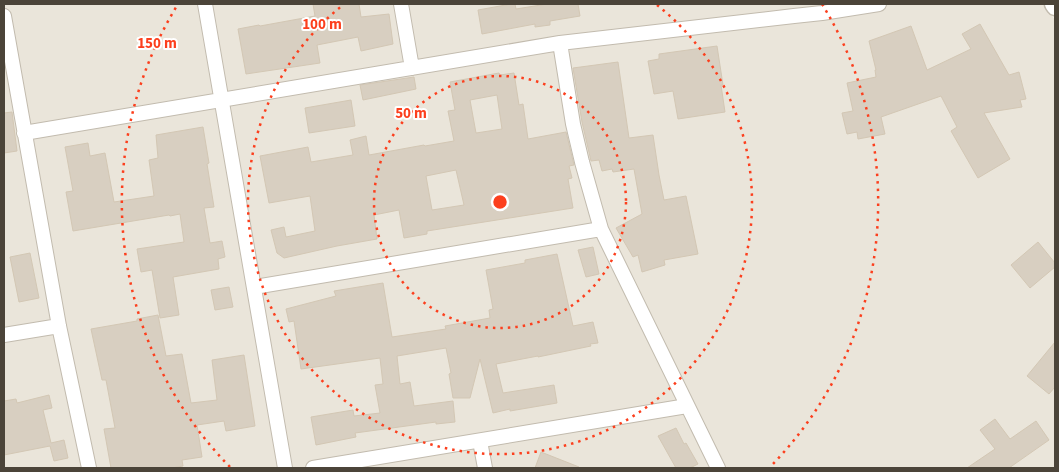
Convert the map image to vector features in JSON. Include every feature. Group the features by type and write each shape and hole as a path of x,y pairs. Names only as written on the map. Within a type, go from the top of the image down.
{"street":[{"path":"205,4 285,468"},
{"path":"401,4 412,68"},
{"path":"24,133 560,44 822,14 879,4"},
{"path":"4,16 59,326 89,468"},
{"path":"560,44 573,124 601,229 718,468"},
{"path":"254,287 601,229"},
{"path":"4,335 59,326"},
{"path":"313,468 687,406"},
{"path":"480,440 485,468"}],"shaded area":[{"path":"4,4 1044,4 1055,20 1055,468 4,468"}],"building":[{"path":"313,4 359,4 361,17 389,14 393,44 361,51 358,37 317,45 320,63 246,74 238,29 315,16"},
{"path":"515,4 516,9 547,4 578,4 580,16 550,21 550,25 535,27 535,24 482,34 478,10"},
{"path":"980,24 1009,75 1019,72 1026,99 1020,100 1022,107 984,113 1010,159 978,178 951,131 957,127 941,96 881,117 885,134 858,139 857,132 847,134 842,113 853,111 847,83 876,77 869,41 911,26 927,70 971,49 962,34"},
{"path":"717,46 725,112 678,119 673,91 654,94 648,61 659,59 659,54"},
{"path":"618,62 629,138 653,135 664,200 686,196 698,254 664,260 665,265 642,272 638,255 633,257 616,228 642,214 634,169 613,172 612,169 602,171 599,160 591,161 573,68"},
{"path":"499,73 500,75 514,73 519,105 523,104 528,139 566,132 574,165 569,166 572,178 568,179 573,208 427,231 427,234 404,238 399,210 374,215 377,239 284,258 277,253 271,230 284,227 286,237 315,231 310,196 269,203 260,156 308,147 311,162 353,155 350,140 366,136 369,155 454,141 448,111 455,110 450,82","holes":["497,95 502,129 476,133 470,100","456,170 464,205 432,210 426,176"]},
{"path":"414,77 416,89 363,100 360,85"},
{"path":"351,100 355,126 309,133 305,108"},
{"path":"12,112 17,151 4,153 4,113"},
{"path":"203,127 214,207 204,208 210,243 222,241 225,257 218,259 219,269 173,277 179,315 160,318 152,270 141,272 137,249 184,242 180,214 73,231 66,192 73,191 65,147 88,143 90,156 105,153 114,202 154,196 149,160 158,158 156,135"},
{"path":"1038,242 1055,263 1055,267 1030,288 1011,265"},
{"path":"593,247 599,274 586,277 578,250"},
{"path":"30,253 39,298 19,302 10,257"},
{"path":"557,254 573,326 593,322 598,343 538,357 496,364 503,393 554,385 557,403 493,413 480,359 470,398 453,398 446,348 397,356 400,384 410,382 414,406 453,401 455,422 436,424 436,422 355,433 356,437 316,445 311,417 353,410 354,416 380,413 375,385 383,384 380,358 301,369 294,321 289,322 286,309 336,296 334,291 383,283 392,337 446,329 445,326 490,318 489,310 493,309 486,270 525,263 525,260"},
{"path":"229,287 233,307 215,310 211,290"},
{"path":"158,315 166,356 182,354 191,403 217,400 212,360 244,355 255,426 226,431 224,421 197,425 202,457 182,460 183,466 172,468 111,468 104,429 115,428 106,380 102,380 91,329 137,321 137,319"},
{"path":"1055,342 1055,387 1049,394 1027,376"},
{"path":"49,395 52,408 43,410 51,443 64,440 68,458 54,461 50,446 4,455 4,401 16,399 17,403"},
{"path":"995,419 1010,439 1036,421 1049,440 1009,468 967,468 995,449 980,430"},
{"path":"676,428 684,444 686,443 698,464 690,468 676,468 658,436"},
{"path":"541,452 579,467 579,468 535,468"}]}
